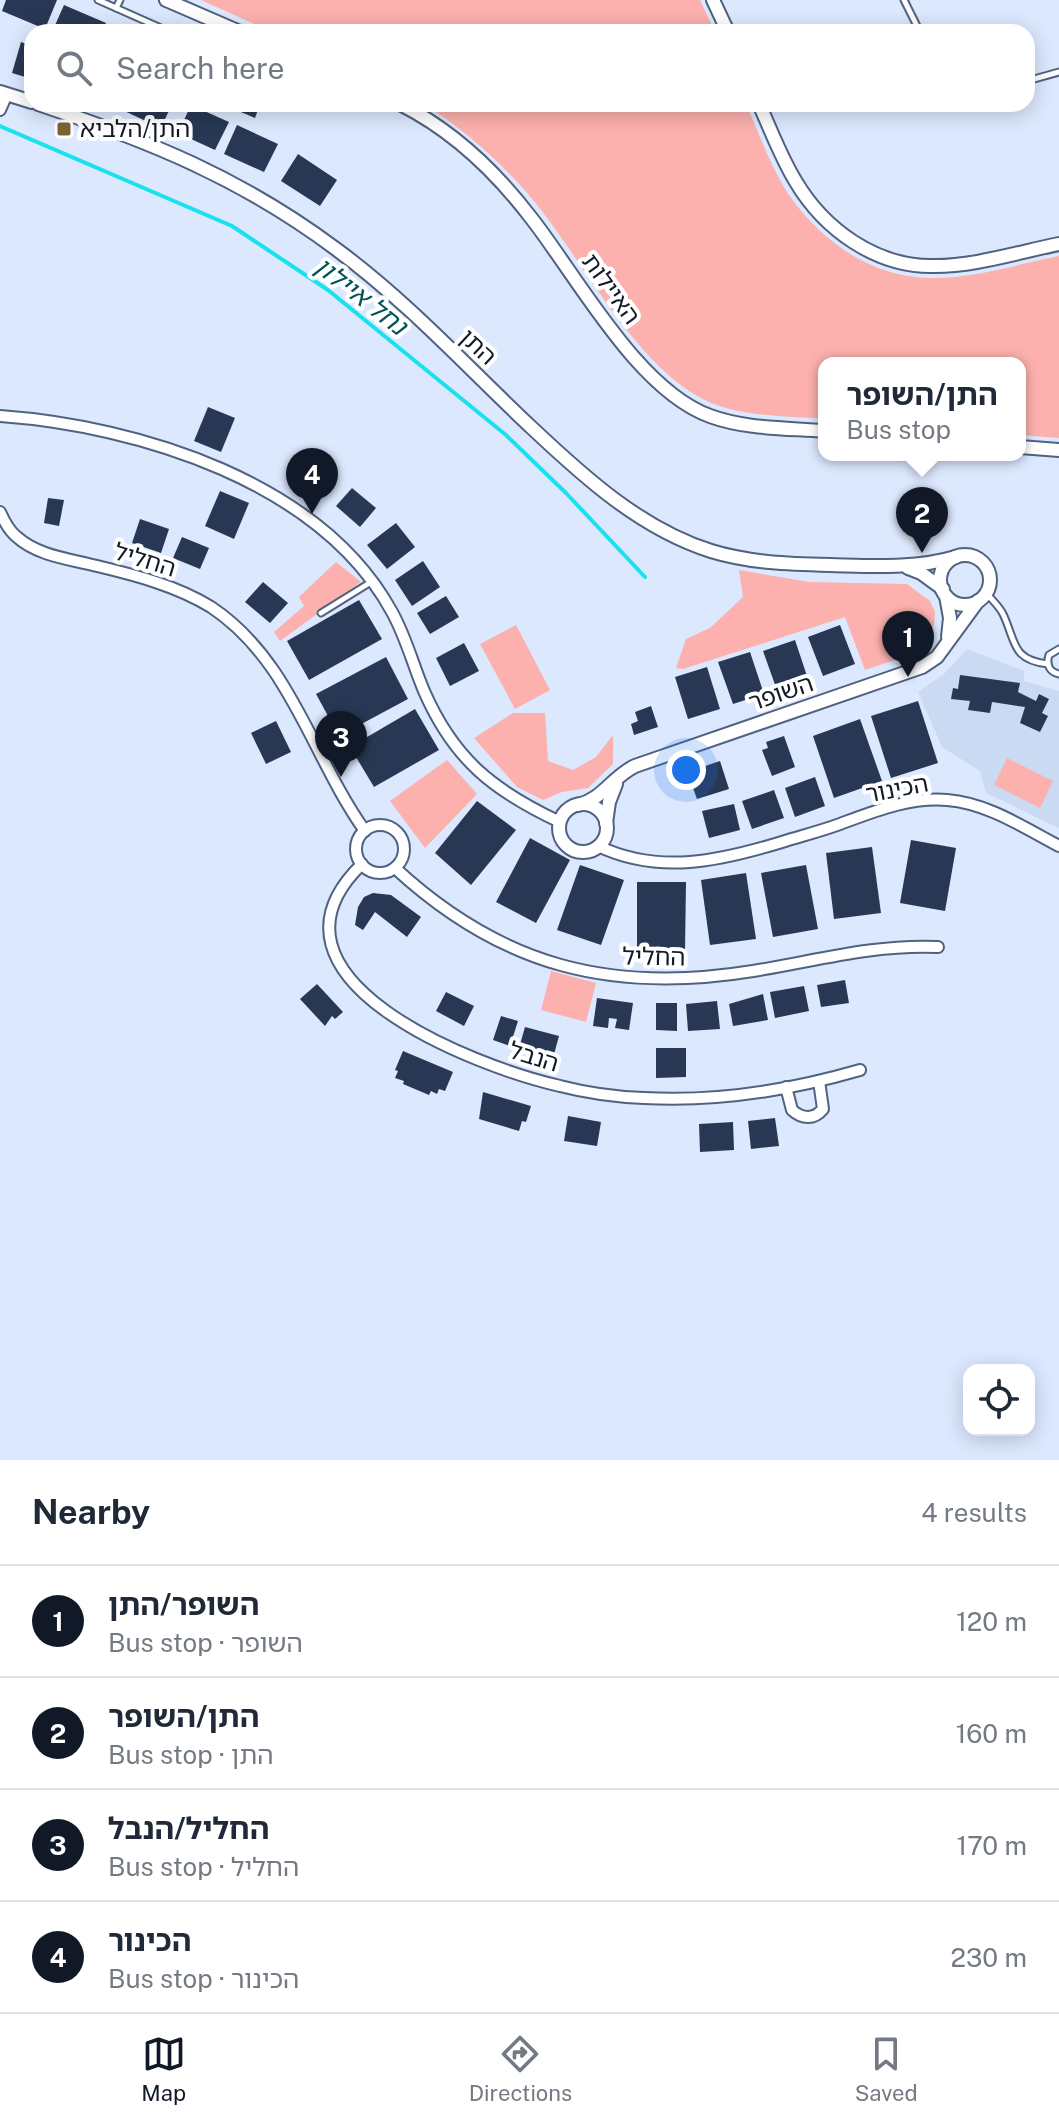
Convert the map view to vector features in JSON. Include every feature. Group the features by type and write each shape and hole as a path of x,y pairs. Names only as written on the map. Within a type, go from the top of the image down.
{"street":[{"path":"166,0 219,24"},
{"path":"713,0 724,24"},
{"path":"0,110 4,93 24,99"},
{"name":"התן","path":"62,112 136,137 174,154 253,195 310,231 383,288 581,472 620,503 662,530 709,551 763,562 901,566 927,565 956,557"},
{"name":"האיילות","path":"412,112 456,141 509,191 636,359 672,394 689,406 730,421 818,430"},
{"path":"763,112 787,167 808,200 839,232 870,251 909,265 934,266 1059,244"},
{"path":"2,416 53,421 125,436 232,474 263,490 320,528 344,548 372,581 393,613 431,706 461,751 501,791 560,822"},
{"path":"1026,447 1059,450"},
{"name":"החליל","path":"0,512 15,536 46,554 150,580 208,606 233,623 254,643 280,678 346,803 365,831"},
{"path":"943,590 959,603 982,597 990,579 985,564 972,556 956,557 943,570 943,590 950,618 946,644"},
{"name":"התן","path":"901,566 921,573 943,590"},
{"name":"השופר","path":"578,805 598,797 623,772 930,663 982,597"},
{"path":"606,823 596,808 578,805 565,812 560,822 561,837 570,848 584,852 598,846 605,838 612,792 623,772"},
{"name":"הכינור","path":"598,846 624,857 651,863 710,861 740,855 901,803 946,800 978,805 1059,846"},
{"path":"383,826 398,834 404,852 395,868 381,873 370,871 362,864 357,847 365,831 383,826"},
{"name":"הנבל","path":"362,864 342,884 334,898 330,914 331,947 336,961 348,979 368,997 408,1025 445,1045 522,1076 599,1093 678,1099 786,1087 860,1070"},
{"name":"החליל","path":"395,868 440,905 506,945 552,963 612,977 647,980 717,977 865,950 938,947"},
{"path":"786,1087 792,1110 804,1117 811,1117 823,1109 819,1081"}],"lane":[{"path":"98,0 152,24"},
{"path":"116,8 120,0"},
{"path":"904,0 916,24"},
{"path":"1035,79 1059,72"},
{"path":"321,613 372,581"},
{"path":"982,597 1002,613 1020,654 1032,662 1048,664"},
{"path":"1059,649 1049,655 1048,664 1052,671 1059,674"}],"shaded area":[{"path":"201,0 700,0 711,24 254,24"},
{"path":"435,112 749,112 775,171 800,210 832,241 869,264 911,277 933,278 981,273 1059,256 1059,438 1026,435 1026,357 818,357 818,419 751,413 709,402 684,387 638,343 541,210 501,166"},
{"path":"336,562 361,582 280,641 274,632 304,606 299,597"},
{"path":"739,570 809,582 907,584 930,601 935,612 934,625 922,647 915,653 865,670 845,617 683,669 676,668 686,639 710,628 743,597"},
{"path":"516,625 550,690 515,709 480,644"},
{"path":"967,649 1024,671 1024,681 1059,691 1059,828 986,793 980,771 942,747 918,692 944,674"},
{"path":"513,713 545,713 548,761 573,770 596,757 613,735 613,764 588,788 562,792 543,800 517,787 474,738"},
{"path":"1007,758 1053,781 1040,808 994,785"},
{"path":"447,760 477,794 425,848 390,801"},
{"path":"551,971 596,983 586,1022 541,1010"}],"building":[{"path":"6,0 57,0 47,24 33,24 2,11"},
{"path":"64,5 106,23 106,24 56,24"},
{"path":"21,42 24,43 24,77 12,73"},
{"path":"126,112 168,112 161,128"},
{"path":"188,112 207,112 229,122 215,150 178,133"},
{"path":"241,112 257,112 255,118"},
{"path":"237,125 278,144 264,172 224,154"},
{"path":"298,154 337,180 320,206 281,181"},
{"path":"208,407 235,418 221,452 194,441"},
{"path":"352,488 376,508 360,527 336,506"},
{"path":"220,491 249,503 234,539 205,526"},
{"path":"48,498 64,500 59,526 44,523"},
{"path":"140,519 169,529 161,553 132,543"},
{"path":"396,523 415,547 387,569 367,545"},
{"path":"182,537 209,548 200,569 173,558"},
{"path":"423,561 440,587 412,606 395,580"},
{"path":"263,582 288,603 270,623 245,602"},
{"path":"446,596 459,617 430,634 417,613"},
{"path":"359,600 382,639 309,680 287,641"},
{"path":"840,625 855,664 823,676 808,637"},
{"path":"795,640 809,682 778,693 763,651"},
{"path":"464,643 479,671 450,686 436,658"},
{"path":"750,652 764,694 733,704 718,662"},
{"path":"386,657 408,699 339,736 316,694"},
{"path":"707,667 720,709 688,719 675,677"},
{"path":"960,675 1020,683 1018,692 1036,701 1039,694 1049,699 1042,713 1048,716 1040,732 1020,723 1025,707 992,702 990,713 968,710 970,701 951,699 953,688 958,689"},
{"path":"918,701 938,763 891,778 871,716"},
{"path":"651,706 658,727 634,735 631,724 638,721 635,712"},
{"path":"415,709 439,750 374,787 350,747"},
{"path":"860,719 882,781 834,798 813,736"},
{"path":"276,721 291,752 266,764 251,733"},
{"path":"784,736 795,767 772,776 762,750 768,748 766,742"},
{"path":"720,761 729,789 697,799 687,772"},
{"path":"815,777 825,806 795,817 785,788"},
{"path":"774,790 784,818 752,829 742,801"},
{"path":"477,801 516,830 471,885 435,853"},
{"path":"734,804 740,830 709,838 702,811"},
{"path":"530,838 570,860 536,923 496,902"},
{"path":"911,840 956,848 945,911 900,903"},
{"path":"872,847 881,913 834,919 826,853"},
{"path":"580,865 624,880 601,945 557,930"},
{"path":"806,865 818,929 773,937 761,873"},
{"path":"746,873 756,939 710,945 701,880"},
{"path":"637,882 686,882 685,951 637,950"},
{"path":"373,893 391,895 421,917 407,937 375,912 363,930 355,925 358,907 364,897"},
{"path":"845,980 849,1003 821,1007 817,985"},
{"path":"317,984 343,1012 335,1019 332,1016 325,1026 300,999"},
{"path":"804,986 809,1011 775,1018 770,992"},
{"path":"446,992 474,1006 464,1026 436,1011"},
{"path":"763,994 768,1020 733,1026 729,1004"},
{"path":"597,998 633,1003 629,1030 615,1028 617,1019 609,1018 608,1028 593,1026"},
{"path":"717,1001 720,1029 688,1031 686,1004"},
{"path":"656,1003 677,1003 677,1031 656,1030"},
{"path":"501,1016 518,1021 510,1046 493,1040"},
{"path":"525,1027 559,1036 553,1058 519,1048"},
{"path":"656,1048 686,1048 686,1077 656,1078"},
{"path":"403,1051 453,1072 445,1091 439,1089 437,1094 431,1091 429,1095 395,1078"},
{"path":"483,1092 531,1106 526,1122 522,1121 519,1131 479,1119"},
{"path":"568,1116 601,1122 597,1146 564,1141"},
{"path":"775,1118 779,1146 751,1149 748,1121"},
{"path":"733,1122 734,1150 700,1152 699,1124"}],"waterway":[{"name":"נחל איילון","path":"0,126 232,226 328,290 506,435 645,577"}],"place":[{"name":"התן/הלביא","path":"64,129"},
{"name":"הכינור","path":"312,514"},
{"name":"התן/השופר","path":"922,553"},
{"name":"השופר/התן","path":"908,677"},
{"name":"החליל/הנבל","path":"341,777"}]}
